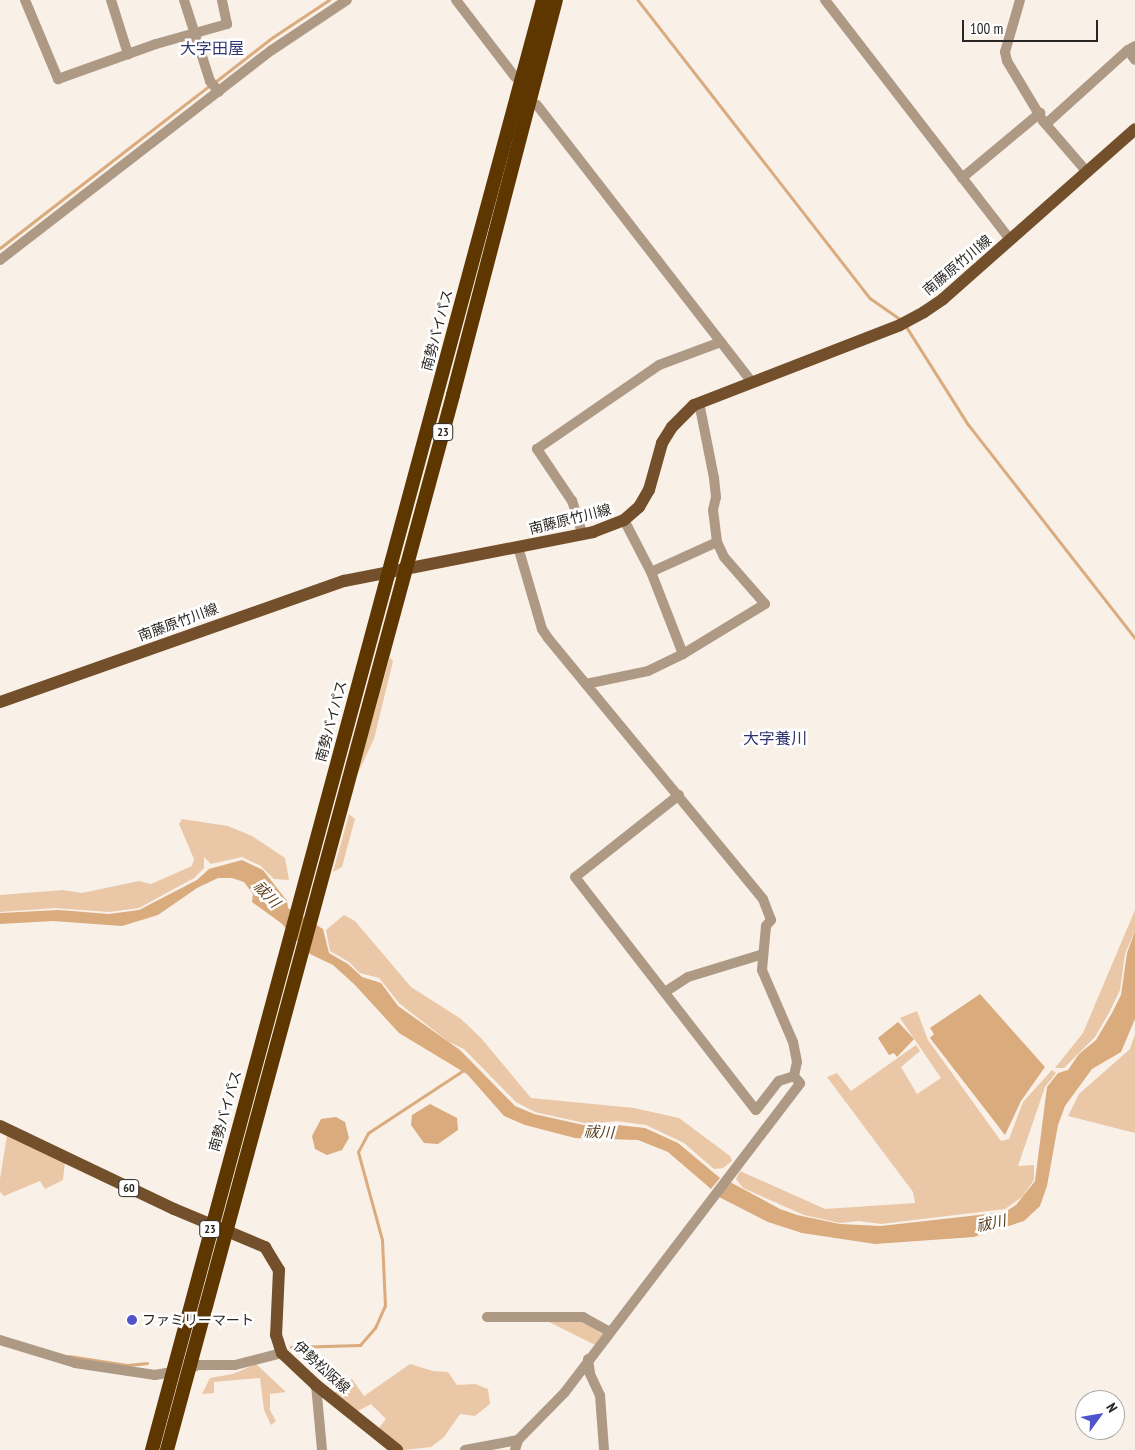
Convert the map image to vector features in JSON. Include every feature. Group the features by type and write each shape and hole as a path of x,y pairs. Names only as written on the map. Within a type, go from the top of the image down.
{"highway":[{"name":"南勢バイパス","path":"167,1450 228,1230 278,1013 318,861 388,573 543,0"},
{"name":"南勢バイパス","path":"318,861 405,568 556,0"},
{"name":"南勢バイパス","path":"152,1450 211,1225 278,1013"}],"main road":[{"name":"南藤原竹川線","path":"0,702 293,597 344,581 582,534 610,527 624,520 639,507 649,490 662,443 672,427 699,402 903,323 943,299 1135,129"},
{"name":"伊勢松阪線","path":"0,1126 211,1225 266,1246 277,1262 280,1284 276,1335 282,1353 316,1385 397,1450"}],"street":[{"path":"25,0 58,79 128,54 227,24 222,0"},
{"path":"112,0 128,54"},
{"path":"184,0 193,34 215,87"},
{"path":"0,260 215,87 347,0"},
{"path":"456,0 515,77"},
{"path":"825,0 1010,239"},
{"path":"1020,0 1005,52 1046,124 1087,172"},
{"path":"1046,124 1132,48 1135,60"},
{"path":"537,105 751,381"},
{"path":"962,178 1040,113"},
{"path":"582,534 572,501 537,449 659,365 721,342"},
{"path":"586,684 648,671 683,654 765,604 724,557 717,542 712,510 716,498 714,478 699,402"},
{"path":"624,520 651,572 683,654"},
{"path":"651,572 717,542"},
{"path":"518,547 542,629 680,795 763,899 771,920 766,926 762,970 793,1042 797,1062 794,1076"},
{"path":"680,795 575,876 756,1110 779,1081 794,1076"},
{"path":"665,992 688,977 763,954"},
{"path":"465,1450 516,1445 565,1392 588,1359 800,1083 794,1076"},
{"path":"487,1317 583,1318 610,1332"},
{"path":"0,1340 74,1362 155,1376 172,1372"},
{"path":"191,1368 198,1365 235,1365 282,1353"},
{"path":"588,1359 590,1374 600,1395 604,1450"},
{"path":"316,1385 322,1450"}],"shaded area":[{"path":"390,657 393,661 374,739 356,777"},
{"path":"349,814 355,819 342,867 333,872"},
{"path":"182,819 228,826 252,836 285,858 289,880 274,879 261,866 242,857 211,864 204,857 204,868 194,878 139,908 109,912 55,908 0,912 0,895 63,890 82,893 139,881 151,884 192,866 194,859 179,824"},
{"path":"1135,910 1135,930 1125,954 1120,990 1110,1011 1095,1037 1064,1068 1055,1068 1083,1033"},
{"path":"344,915 355,921 411,987 461,1019 481,1038 531,1098 634,1108 679,1118 730,1156 732,1161 723,1168 714,1169 684,1143 646,1125 616,1121 589,1124 535,1112 516,1102 464,1049 449,1042 400,1004 379,978 360,973 349,962 330,951 326,930"},
{"path":"917,1011 928,1040 1001,1141 1009,1139 1023,1102 1052,1070 1056,1073 1045,1087 1018,1166 1034,1165 1034,1180 1022,1197 1005,1209 881,1224 859,1221 840,1223 804,1215 743,1188 736,1179 740,1171 825,1209 915,1203 913,1192 827,1077 837,1073 851,1091 916,1045 920,1051 901,1067 917,1094 941,1078 900,1018"},
{"path":"1135,1034 1135,1133 1068,1116 1079,1094 1130,1049"},
{"path":"7,1135 65,1162 63,1180 45,1189 40,1181 4,1196 0,1192 0,1179"},
{"path":"583,1321 603,1335 595,1345 549,1322"},
{"path":"256,1364 286,1392 270,1394 270,1410 276,1421 271,1425 264,1410 260,1378 214,1382 214,1393 202,1394 210,1378 233,1374"},
{"path":"410,1364 433,1371 448,1372 457,1385 475,1384 488,1389 490,1404 475,1416 460,1414 444,1437 431,1447 404,1450 377,1430 386,1419 371,1404 356,1412 333,1394 352,1379 364,1396"}],"water":[{"name":"祓川","path":"242,860 263,870 287,901 288,908 323,929 329,953 348,964 362,977 381,983 398,1006 460,1050 515,1106 534,1114 588,1126 608,1124 645,1128 678,1143 720,1178 711,1189 668,1152 638,1140 575,1138 525,1125 504,1116 467,1074 399,1033 355,985 333,965 310,954 281,923 252,902 253,894 244,882 232,878 218,878 197,888 158,915 122,926 53,921 0,924 0,913 59,910 109,914 139,910 197,880 209,869"},
{"name":"祓川","path":"1135,931 1135,1019 1121,1052 1092,1069 1065,1106 1058,1125 1047,1186 1040,1206 1024,1221 974,1237 875,1244 802,1233 768,1222 719,1197 730,1182 780,1209 797,1215 840,1224 881,1226 1005,1212 1016,1205 1035,1181 1047,1087 1058,1073 1068,1070 1079,1054 1096,1040 1112,1013 1121,995 1127,953"},
{"path":"980,994 1045,1067 1021,1101 1005,1135 930,1038 934,1034 930,1028"},
{"path":"898,1022 914,1039 897,1057 894,1053 889,1055 878,1038"},
{"path":"430,1104 457,1118 458,1130 438,1144 424,1143 411,1125 412,1115"},
{"path":"336,1117 345,1122 349,1138 342,1150 327,1155 315,1149 312,1136 321,1119"}],"waterway":[{"path":"215,82 273,37 329,0"},
{"path":"638,0 870,298 901,320"},
{"path":"0,248 210,85"},
{"path":"906,326 968,424 1135,638"},
{"path":"291,1347 360,1345 375,1328 385,1306 382,1240 358,1152 368,1133 464,1070"},
{"path":"69,1356 128,1365 147,1363"}],"place":[{"name":"ファミリーマート","path":"132,1320"}],"district":[{"name":"大字田屋","path":"212,48"},
{"name":"大字養川","path":"775,738"}]}
